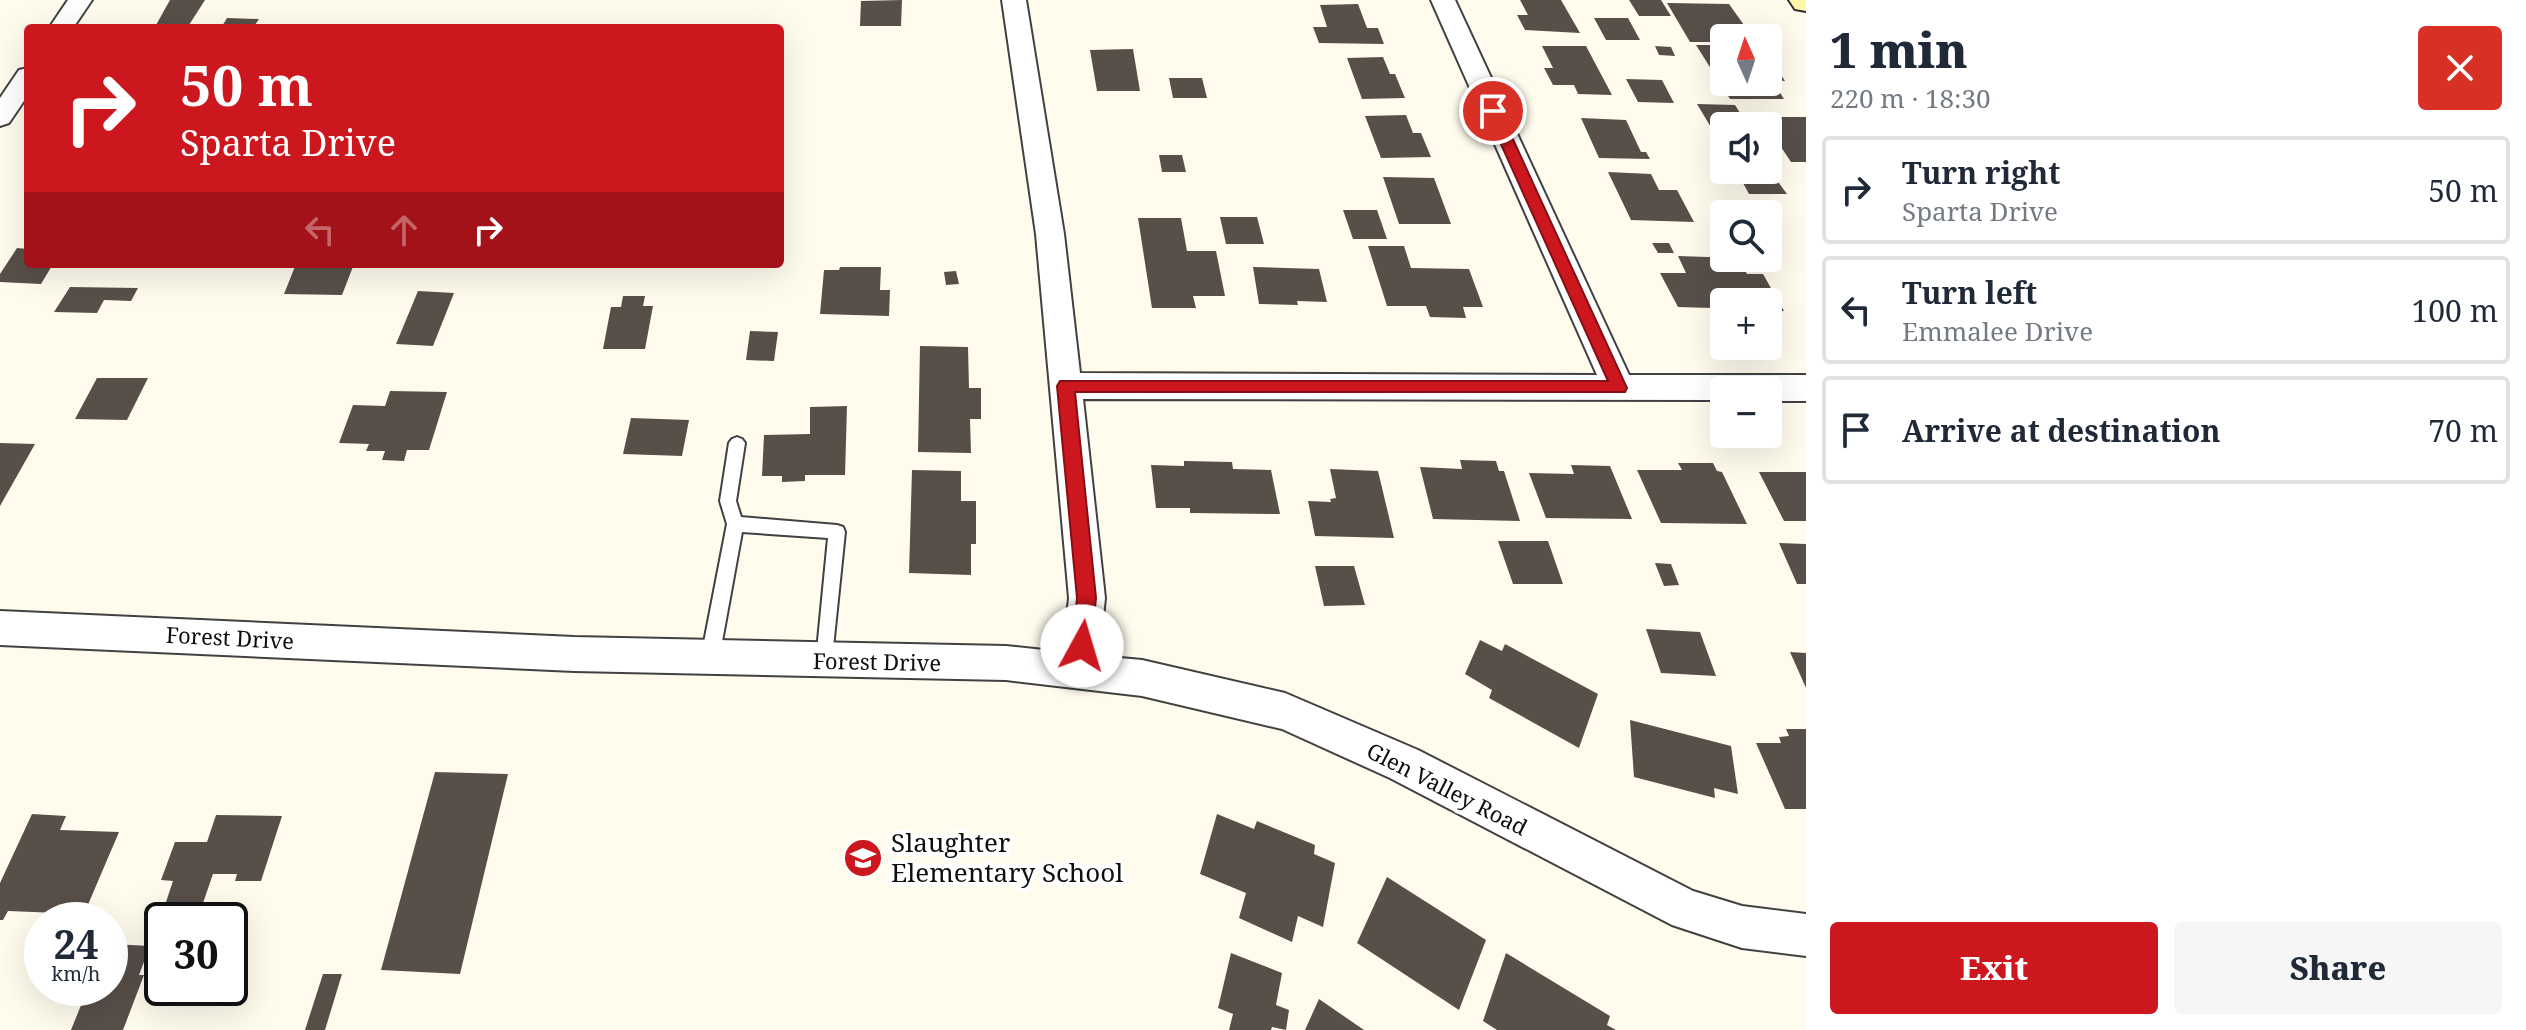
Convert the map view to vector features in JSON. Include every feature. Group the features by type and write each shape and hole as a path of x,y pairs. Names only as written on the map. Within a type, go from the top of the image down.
{"street":[{"path":"64,24 80,0"},
{"path":"1014,0 1050,234 1087,598 1079,670"},
{"path":"1443,0 1619,388"},
{"path":"0,117 24,82"},
{"path":"1066,386 1806,388"},
{"name":"Forest Drive","path":"0,628 710,658 1006,663 1079,670"},
{"name":"Glen Valley Road","path":"1079,670 1142,678 1285,711 1404,764 1687,910 1742,927 1806,935"}],"lane":[{"path":"710,658 735,524 728,501 737,443"},
{"path":"735,524 837,532 825,661"}],"building":[{"path":"170,0 205,0 190,24 157,24"},
{"path":"902,0 901,26 860,26 861,1"},
{"path":"1520,0 1561,0 1580,33 1525,30 1517,15 1528,15"},
{"path":"1629,0 1661,0 1671,16 1639,16"},
{"path":"1667,3 1729,4 1743,24 1710,24 1710,42 1690,42"},
{"path":"1358,4 1367,28 1378,28 1384,44 1319,43 1313,27 1327,27 1320,5"},
{"path":"227,18 259,19 256,24 223,24"},
{"path":"1594,18 1628,18 1640,40 1606,40"},
{"path":"1696,45 1710,45 1710,67"},
{"path":"1542,46 1586,46 1612,95 1578,94 1574,85 1553,85 1544,68 1553,68"},
{"path":"1655,46 1671,47 1675,56 1659,55"},
{"path":"1133,49 1140,91 1097,91 1090,50"},
{"path":"1383,57 1390,74 1395,74 1405,98 1362,99 1347,58"},
{"path":"1169,78 1202,78 1207,98 1173,98"},
{"path":"1626,79 1662,80 1674,103 1638,102"},
{"path":"1728,96 1782,96 1784,99 1730,99"},
{"path":"1697,104 1735,105 1739,112 1710,112 1710,126"},
{"path":"1406,115 1413,133 1421,133 1431,157 1381,158 1365,116"},
{"path":"1782,117 1806,117 1806,162 1791,162 1782,148"},
{"path":"1581,118 1626,120 1641,152 1646,152 1650,159 1599,158"},
{"path":"1159,155 1182,155 1186,172 1162,172"},
{"path":"1608,172 1651,174 1659,190 1677,190 1694,222 1631,220"},
{"path":"1383,177 1434,178 1451,224 1399,224"},
{"path":"1744,184 1780,184 1787,194 1749,194"},
{"path":"1343,210 1377,210 1387,239 1353,239"},
{"path":"1220,217 1257,217 1264,244 1226,244"},
{"path":"1138,218 1181,218 1187,251 1216,251 1225,296 1193,296 1196,308 1152,308"},
{"path":"1652,243 1669,243 1674,253 1658,253"},
{"path":"1368,246 1404,246 1411,268 1469,269 1483,307 1463,307 1466,318 1430,317 1426,306 1387,306"},
{"path":"17,248 24,249 24,268 51,268 41,284 0,282 0,274"},
{"path":"1678,256 1710,257 1710,272 1763,274 1771,288 1710,288 1710,308 1678,307 1660,273 1686,273"},
{"path":"840,267 881,267 880,290 890,290 889,316 820,314 824,270 839,270"},
{"path":"1253,267 1319,269 1327,302 1259,304"},
{"path":"294,268 352,268 342,295 284,294"},
{"path":"956,271 959,284 946,285 944,272"},
{"path":"70,287 138,288 131,301 104,300 97,313 54,312"},
{"path":"418,291 454,293 433,346 396,344"},
{"path":"623,296 645,296 643,306 653,306 645,349 603,349 611,307 621,307"},
{"path":"750,331 778,332 774,361 746,360"},
{"path":"920,346 968,347 969,388 981,388 981,419 970,419 971,453 918,452"},
{"path":"97,378 148,378 127,420 75,419"},
{"path":"390,391 447,392 429,450 407,450 404,461 382,460 385,451 366,451 369,444 339,443 353,405 385,406"},
{"path":"847,406 845,475 805,475 805,481 782,482 782,476 762,476 764,435 810,434 810,407"},
{"path":"631,418 689,420 682,456 623,454"},
{"path":"0,443 35,444 0,506"},
{"path":"1460,460 1496,461 1499,471 1504,471 1520,521 1433,519 1420,467 1462,469"},
{"path":"1184,461 1232,462 1233,469 1271,470 1280,514 1190,513 1190,508 1156,508 1151,465 1184,466"},
{"path":"1678,463 1713,463 1717,471 1722,472 1747,524 1661,523 1637,470 1682,470"},
{"path":"1571,465 1610,466 1632,519 1546,518 1529,473 1574,474"},
{"path":"1330,469 1378,471 1394,538 1315,536 1308,501 1331,502 1330,499 1336,498"},
{"path":"912,470 961,471 961,501 976,501 976,544 971,544 971,575 909,573"},
{"path":"1759,472 1806,472 1806,521 1784,521"},
{"path":"1498,541 1548,541 1563,584 1513,584"},
{"path":"1779,543 1806,544 1806,584 1797,584"},
{"path":"1655,563 1671,564 1679,585 1664,586"},
{"path":"1315,566 1354,566 1365,605 1324,606"},
{"path":"1646,629 1700,632 1716,676 1661,673"},
{"path":"1480,640 1502,651 1505,644 1598,694 1579,748 1489,698 1492,690 1465,674"},
{"path":"1790,652 1806,653 1806,688"},
{"path":"1630,720 1731,746 1738,794 1714,788 1715,798 1634,777"},
{"path":"1786,729 1806,729 1806,809 1785,809 1756,743 1781,743 1779,737 1789,736"},
{"path":"435,772 508,774 460,974 381,970"},
{"path":"32,814 66,816 60,830 119,832 89,902 24,902 24,912 8,911 0,920 0,883"},
{"path":"1217,814 1254,829 1257,821 1315,845 1314,854 1335,863 1323,927 1298,916 1292,942 1239,918 1246,893 1200,874"},
{"path":"216,815 282,816 261,881 235,881 237,874 213,874 203,902 166,902 173,881 161,880 175,842 207,842"},
{"path":"1387,877 1486,940 1459,1010 1357,943"},
{"path":"128,945 144,946 144,962 139,975 144,975 123,1030 71,1030 81,1006 128,1006"},
{"path":"1231,953 1282,973 1276,1005 1289,1010 1286,1030 1272,1027 1271,1030 1229,1030 1233,1014 1218,1008"},
{"path":"1506,953 1610,1016 1607,1025 1616,1030 1497,1030 1483,1021"},
{"path":"323,974 342,974 325,1030 305,1030"},
{"path":"1319,999 1364,1030 1305,1030"}],"place":[{"name":"Slaughter Elementary School","path":"863,858"}],"route":[{"path":"1082,646 1087,598 1066,386 1619,388 1493,111"}]}
